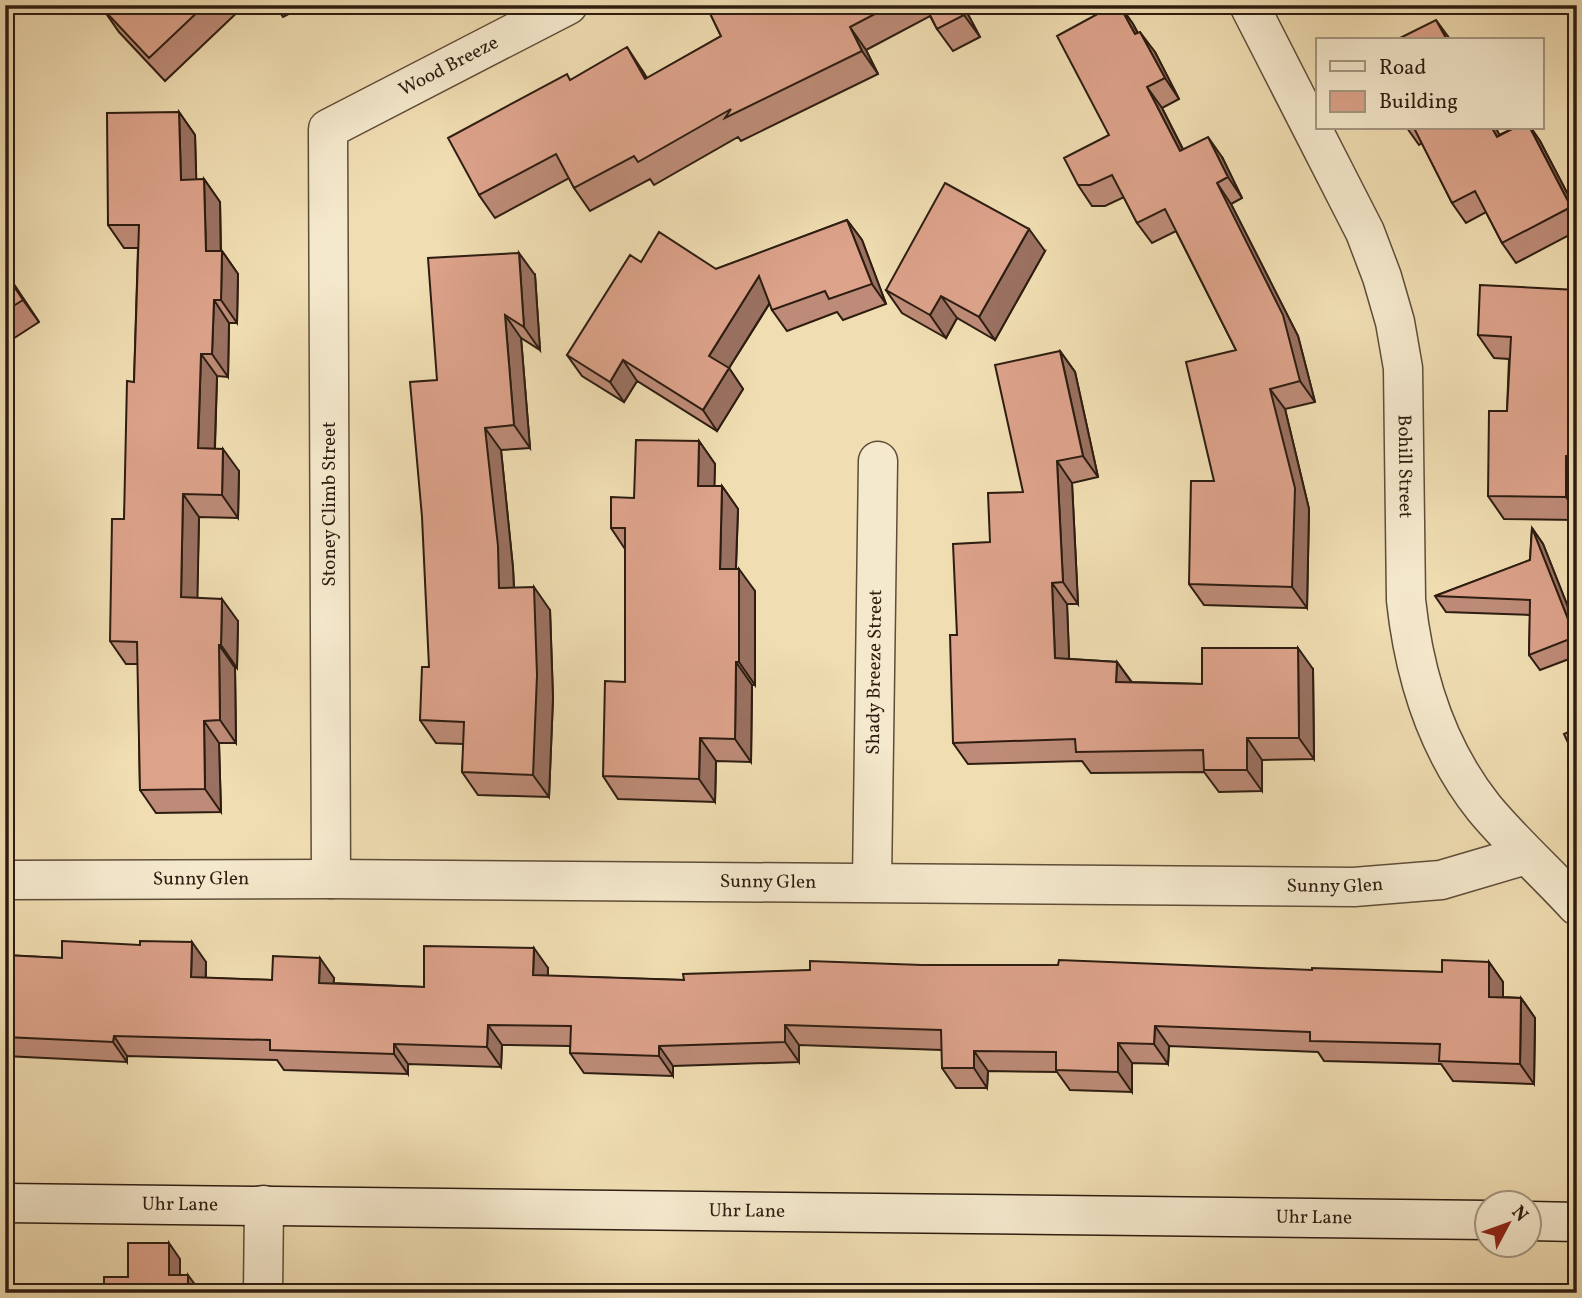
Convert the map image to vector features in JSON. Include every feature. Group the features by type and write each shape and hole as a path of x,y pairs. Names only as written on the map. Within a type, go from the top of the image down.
{"street":[{"name":"Wood Breeze","path":"328,129 568,5"},
{"name":"Bohill Street","path":"1249,5 1364,232 1382,276 1395,322 1403,369 1406,600 1410,637 1429,710 1462,777 1484,808 1577,906"},
{"name":"Stoney Climb Street","path":"328,129 331,879"},
{"name":"Shady Breeze Street","path":"872,882 878,461"},
{"name":"Sunny Glen","path":"5,880 331,879 1354,887 1441,880 1526,855"},
{"name":"Uhr Lane","path":"5,1203 1474,1220"},
{"path":"263,1293 264,1205"},
{"path":"1544,1221 1577,1222"}],"building":[{"path":"107,5 205,5 149,58 103,9"},
{"path":"706,5 757,5 760,11 772,5 892,5 850,27 862,51 725,118 731,109 638,162 634,156 574,188 556,154 479,195 448,138 567,74 570,80 627,47 645,79 721,36"},
{"path":"925,5 959,5 964,15 937,29"},
{"path":"1114,5 1119,5 1135,34 1140,32 1165,78 1147,87 1180,151 1208,137 1228,177 1217,183 1283,315 1300,381 1270,389 1295,488 1292,587 1189,584 1191,481 1214,481 1186,362 1236,350 1165,209 1137,223 1112,175 1090,185 1078,185 1064,158 1109,135 1057,36"},
{"path":"1436,20 1446,38 1400,38"},
{"path":"179,112 181,180 204,179 206,251 222,251 221,300 214,300 212,354 201,354 198,448 223,449 222,495 183,494 181,597 222,599 219,645 220,720 204,721 205,789 140,790 137,642 110,641 112,519 124,519 127,381 134,382 139,225 108,225 107,113"},
{"path":"1415,130 1493,130 1497,137 1510,130 1531,130 1571,207 1502,243 1475,191 1452,203"},
{"path":"945,183 1029,229 979,317 941,296 930,315 886,290"},
{"path":"847,220 872,284 829,299 825,291 772,310 759,276 709,356 729,368 703,410 623,360 610,382 567,355 630,255 641,262 659,232 716,269"},
{"path":"519,253 524,327 505,315 514,425 485,428 498,546 499,588 534,587 537,675 533,775 462,772 464,722 420,720 422,667 429,667 422,517 410,382 437,380 428,258"},
{"path":"5,273 23,300 5,311"},
{"path":"1480,285 1577,290 1572,412 1577,412 1577,457 1566,456 1566,497 1488,496 1489,411 1507,411 1511,337 1478,335"},
{"path":"1060,351 1083,456 1057,461 1063,582 1052,583 1055,658 1117,662 1116,682 1202,684 1202,648 1298,648 1299,738 1247,738 1247,770 1204,770 1203,750 1076,752 1075,739 953,743 950,635 957,635 953,544 990,542 988,493 1023,492 995,365"},
{"path":"636,440 699,441 698,486 722,486 720,569 739,569 739,662 736,662 735,739 700,738 699,779 603,776 605,681 625,682 625,528 611,528 611,497 634,498"},
{"path":"1532,528 1575,637 1529,655 1530,600 1435,596 1530,560"},
{"path":"1577,728 1577,762 1564,734"},
{"path":"62,941 140,945 140,941 192,942 191,977 272,980 273,956 320,958 319,983 424,987 424,946 534,948 533,975 684,980 683,974 810,970 810,961 922,965 1058,965 1059,960 1442,972 1442,960 1489,962 1489,997 1521,998 1520,1064 1439,1061 1440,1044 1310,1041 1310,1032 1155,1026 1154,1044 1118,1043 1118,1072 1056,1070 1056,1052 974,1051 974,1068 942,1068 941,1030 785,1025 785,1042 659,1046 659,1056 570,1053 571,1026 488,1025 487,1047 394,1044 394,1054 270,1050 270,1040 114,1036 113,1042 5,1037 5,955 62,958"},
{"path":"128,1243 169,1243 169,1275 188,1275 188,1293 104,1293 104,1277 128,1277"},
{"path":"433,1287 505,1288 505,1293 432,1293"}]}
